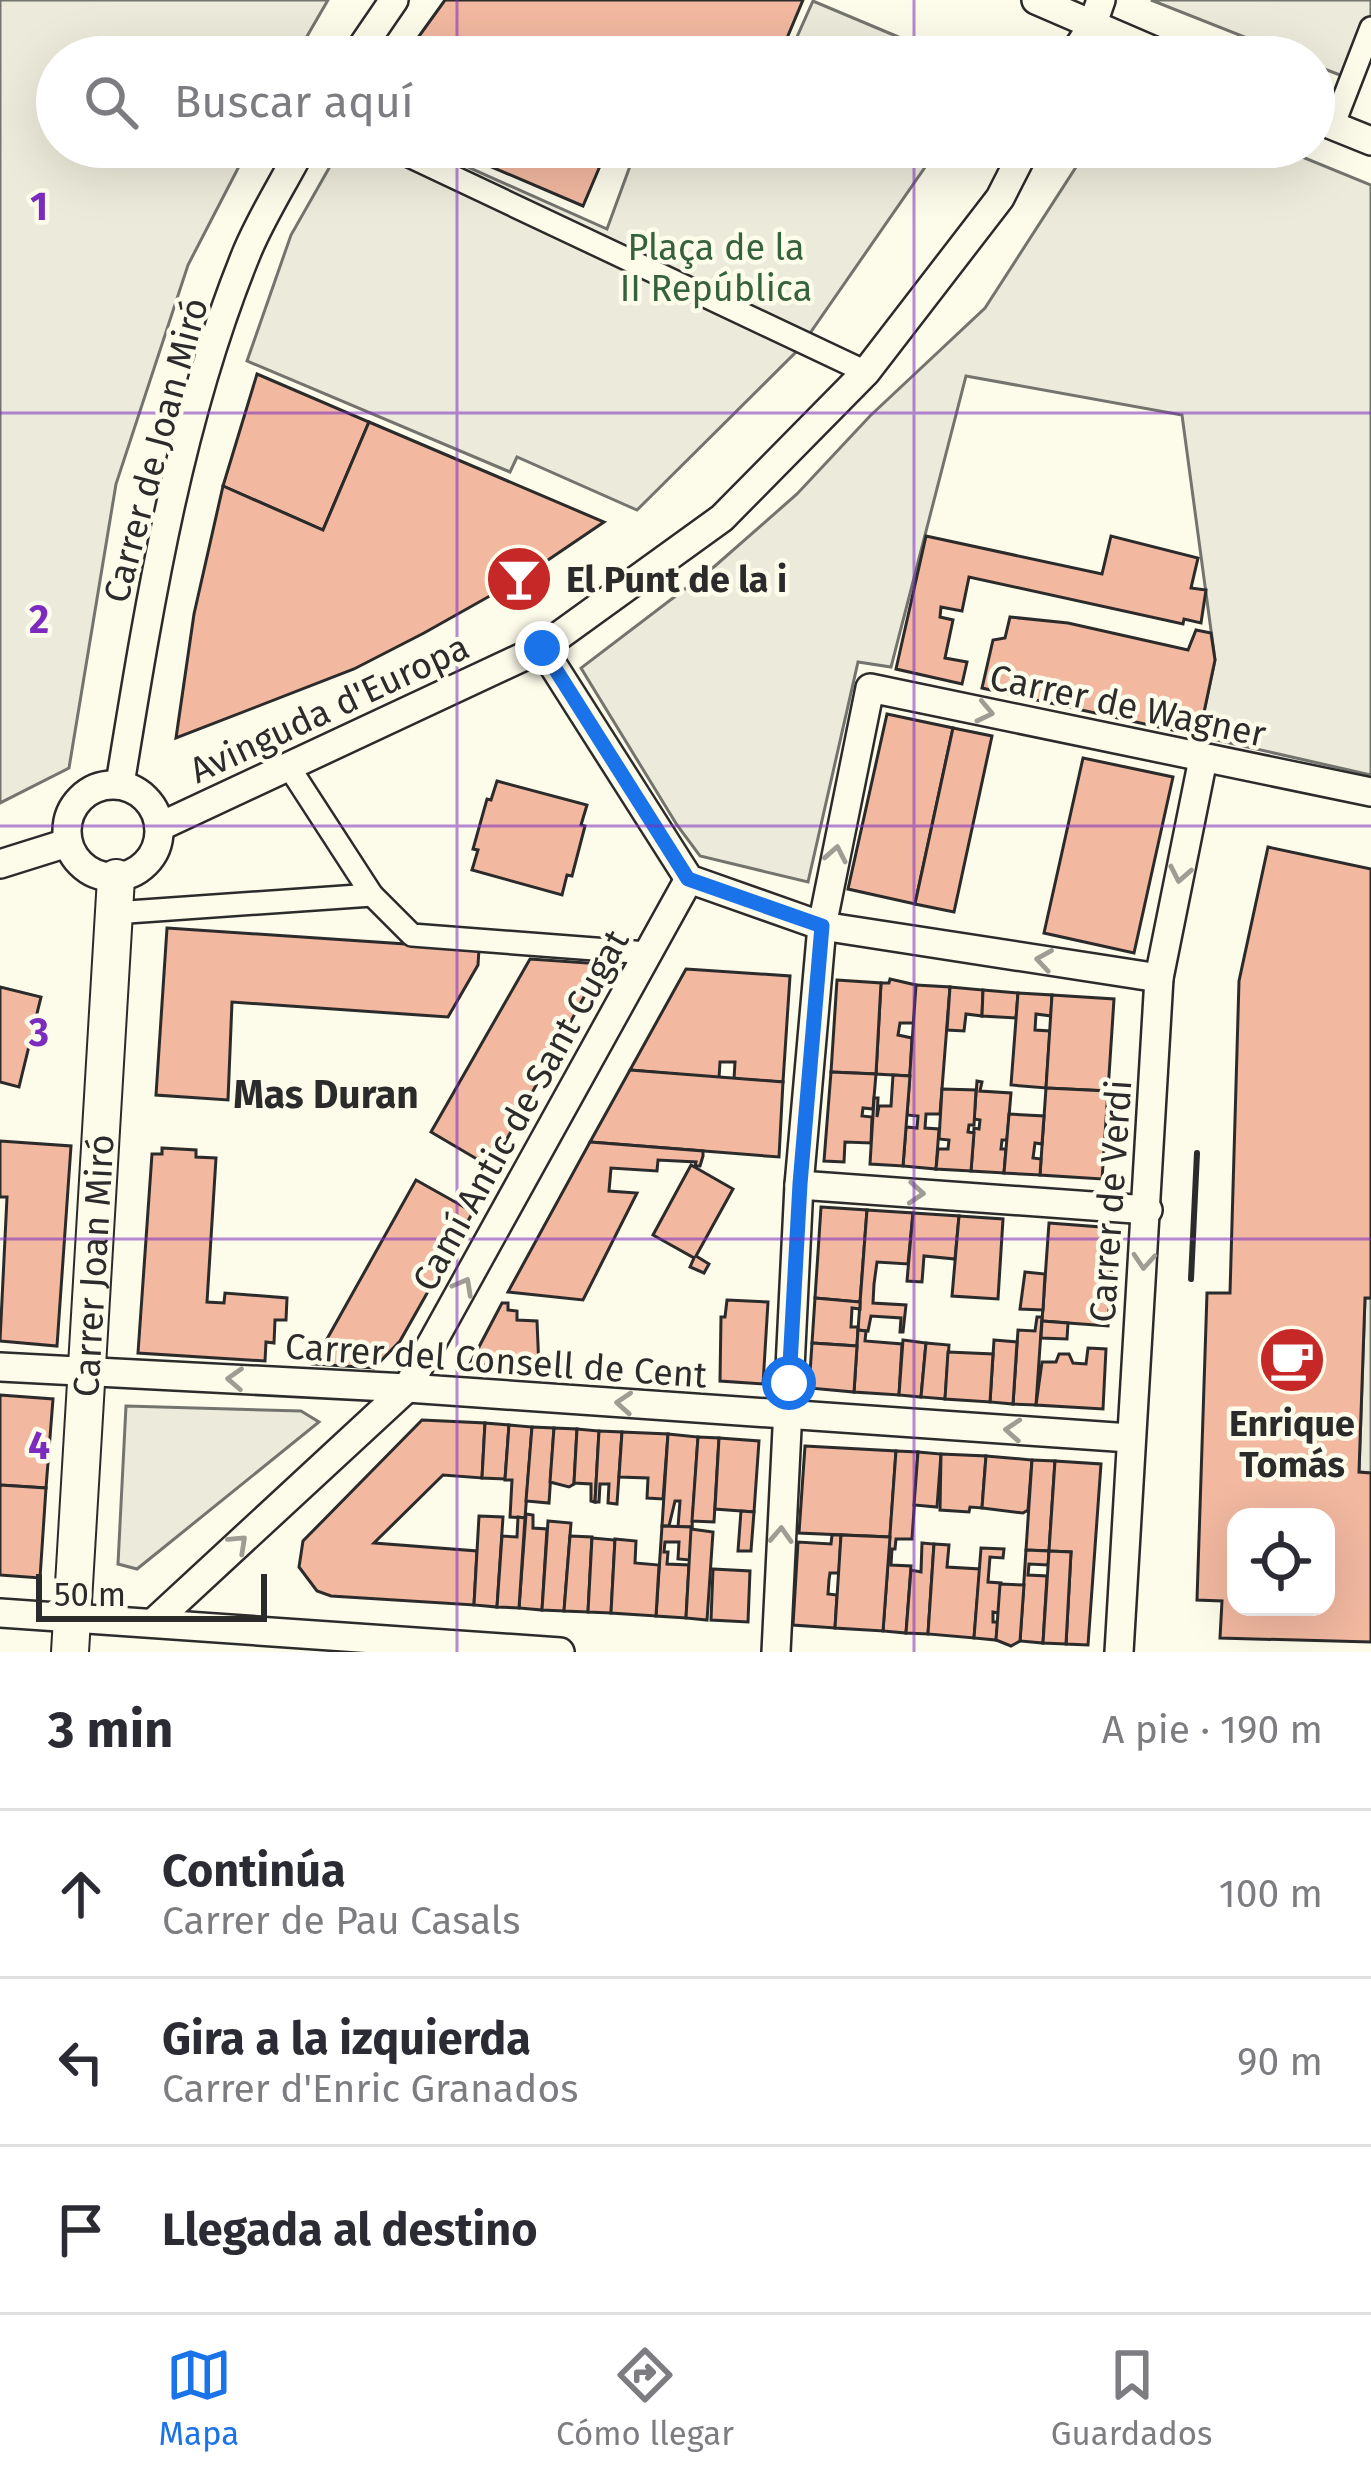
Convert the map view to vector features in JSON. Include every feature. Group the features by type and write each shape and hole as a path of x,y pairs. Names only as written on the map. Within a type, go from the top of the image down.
{"street":[{"path":"369,36 394,0"},
{"path":"1036,0 1096,13 1134,36"},
{"path":"1335,100 1371,28"},
{"path":"1335,126 1371,141"},
{"name":"Carrer de Joan Miró","path":"120,784 158,553 208,370 248,252 291,168"},
{"path":"434,168 866,372"},
{"name":"Avinguda d'Europa","path":"159,827 542,648 722,518 866,372 1000,198 1015,168"},
{"path":"542,648 688,879 822,926 1160,978"},
{"name":"Carrer de Wagner","path":"822,926 870,688 1371,792"},
{"name":"Carrer de Verdi","path":"1119,1652 1160,978 1203,759"},
{"path":"289,766 372,895 412,935 647,953"},
{"path":"115,895 127,875 149,860 159,827 143,794 120,784 89,790 68,818 68,844 80,865 115,895 372,895"},
{"path":"0,865 68,844"},
{"name":"Camí Antic de Sant Cugat","path":"153,1623 407,1388 688,879"},
{"name":"Carrer Joan Miró","path":"70,1634 115,895"},
{"path":"776,1652 800,1184 822,926"},
{"path":"800,1184 1148,1210"},
{"name":"Carrer del Consell de Cent","path":"0,1367 407,1388 1130,1438"},
{"path":"0,1613 70,1634 153,1623 560,1652"}],"green space":[{"path":"0,0 328,0 307,36 36,36 36,168 238,168 188,265 116,484 69,768 0,803"},
{"path":"1151,0 1371,0 1371,52 1358,82 1335,73 1335,36 1242,36"},
{"path":"813,1 896,36 797,36"},
{"name":"Plaça de la II República","path":"329,168 470,168 607,229 629,168 924,168 799,349 637,510 517,457 510,472 247,361 291,235"},
{"path":"1075,168 1329,168 1371,185 1371,775 1199,736 1215,660 1182,415 966,376 891,667 858,662 808,882 700,856 581,668 715,566 797,494 870,416 985,308"},
{"path":"126,1406 301,1411 319,1422 137,1569 118,1564"}],"shaded area":[{"path":"1365,1298 1371,1298 1371,1473 1359,1472"}],"building":[{"path":"445,0 803,0 788,36 419,36"},
{"path":"494,168 599,168 583,206"},
{"path":"257,374 369,422 323,530 223,486"},
{"path":"369,422 604,522 520,579 354,669 176,738 194,614 223,486 323,530"},
{"path":"926,536 1102,574 1111,536 1198,558 1191,588 1206,590 1201,623 1184,619 1183,624 969,577 962,611 941,607 940,617 953,620 945,658 967,662 962,684 896,669"},
{"path":"1010,617 1068,623 1188,650 1196,630 1211,633 1215,660 1199,736 982,688 993,640 1005,638"},
{"path":"887,714 953,728 915,904 848,889"},
{"path":"953,728 992,736 954,912 915,904"},
{"path":"1083,758 1173,777 1134,953 1044,933"},
{"path":"497,781 587,805 572,876 567,875 562,895 472,870 487,799 491,800"},
{"path":"1268,847 1371,869 1371,1298 1365,1298 1359,1472 1371,1473 1371,1642 1220,1638 1222,1601 1197,1600 1207,1293 1230,1293 1239,981"},
{"path":"167,928 479,949 478,965 448,1017 232,1002 228,1100 156,1095"},
{"path":"530,959 602,964 495,1161 491,1158 487,1165 431,1132"},
{"path":"686,969 790,976 783,1082 734,1079 735,1062 720,1062 719,1078 630,1070"},
{"path":"890,979 916,985 914,1023 900,1023 898,1035 912,1038 910,1076 876,1074 881,983"},
{"path":"837,980 881,983 876,1074 831,1072"},
{"path":"916,985 950,987 940,1114 926,1114 925,1128 939,1129 936,1169 903,1166 906,1127 917,1128 918,1116 907,1115"},
{"path":"0,987 41,997 19,1087 0,1082"},
{"path":"950,987 983,990 982,1016 966,1014 964,1031 947,1030"},
{"path":"983,990 1018,993 1016,1018 982,1016"},
{"path":"1018,993 1052,995 1051,1016 1036,1014 1035,1030 1050,1031 1046,1088 1011,1085"},
{"path":"1052,995 1114,999 1108,1091 1046,1088"},
{"path":"630,1070 783,1082 779,1157 590,1142"},
{"path":"831,1072 876,1074 873,1109 863,1108 862,1116 872,1117 871,1143 845,1142 844,1162 824,1161"},
{"path":"893,1075 910,1076 903,1166 870,1164 874,1098 878,1098 877,1117 879,1106 891,1106"},
{"path":"977,1081 982,1082 980,1091 1011,1093 1007,1140 1002,1140 1001,1149 1006,1149 1004,1173 971,1171 974,1128 979,1129 980,1120 974,1119"},
{"path":"1046,1088 1108,1091 1102,1179 1040,1175"},
{"path":"942,1089 976,1090 974,1125 969,1125 968,1132 974,1133 971,1171 936,1169 938,1149 948,1149 949,1140 939,1139"},
{"path":"1009,1114 1044,1116 1042,1144 1035,1143 1033,1158 1041,1159 1040,1175 1004,1173"},
{"path":"0,1141 71,1146 57,1346 0,1341 7,1197 0,1197"},
{"path":"590,1142 703,1151 703,1156 700,1166 658,1160 657,1171 611,1168 609,1191 637,1193 583,1300 508,1292"},
{"path":"162,1148 196,1150 196,1157 216,1158 207,1302 224,1303 225,1293 287,1298 286,1320 275,1320 274,1343 266,1342 265,1361 138,1353 152,1154 162,1154"},
{"path":"691,1165 733,1189 696,1256 709,1264 704,1273 690,1267 694,1258 653,1235"},
{"path":"416,1180 473,1212 400,1341 374,1368 313,1364"},
{"path":"821,1207 867,1210 860,1302 815,1298"},
{"path":"867,1210 913,1213 908,1264 877,1262 874,1284 873,1303 906,1305 903,1332 901,1318 871,1316 868,1331 858,1330"},
{"path":"913,1213 959,1216 955,1259 924,1256 922,1282 907,1281"},
{"path":"959,1216 1003,1219 998,1299 952,1296"},
{"path":"1049,1223 1114,1228 1108,1326 1042,1321"},
{"path":"1025,1272 1045,1274 1043,1310 1020,1309"},
{"path":"815,1298 860,1302 860,1309 852,1308 857,1346 812,1343"},
{"path":"727,1300 768,1302 763,1384 720,1381 721,1317 725,1317"},
{"path":"502,1303 517,1311 517,1320 537,1321 539,1369 470,1364"},
{"path":"1037,1317 1042,1317 1036,1405 1013,1404 1018,1330 1035,1331"},
{"path":"1042,1321 1068,1323 1067,1339 1041,1338"},
{"path":"858,1330 866,1331 865,1341 902,1344 899,1395 854,1392"},
{"path":"903,1340 926,1343 921,1397 899,1395"},
{"path":"994,1340 1017,1342 1013,1404 990,1402"},
{"path":"812,1343 857,1346 854,1392 809,1388"},
{"path":"926,1343 949,1345 945,1399 921,1397"},
{"path":"1088,1348 1106,1349 1103,1409 1036,1405 1042,1362 1056,1362 1059,1354 1069,1354 1073,1363 1086,1364"},
{"path":"948,1352 993,1354 990,1402 945,1399"},
{"path":"0,1395 53,1399 46,1488 0,1485"},
{"path":"422,1420 485,1423 482,1478 443,1475 374,1543 477,1551 474,1605 331,1596 317,1591 299,1567 303,1541"},
{"path":"485,1423 509,1425 505,1479 482,1478"},
{"path":"509,1425 532,1427 525,1518 510,1517 512,1480 505,1480"},
{"path":"532,1427 554,1428 549,1503 526,1501"},
{"path":"554,1428 577,1429 574,1484 569,1487 550,1482"},
{"path":"577,1429 599,1431 595,1502 591,1501 591,1484 574,1483"},
{"path":"599,1431 622,1432 617,1504 608,1503 609,1484 600,1484 599,1502 595,1502"},
{"path":"622,1432 668,1434 663,1499 647,1498 648,1478 619,1477"},
{"path":"668,1434 698,1437 692,1527 678,1527 680,1501 675,1501 669,1526 662,1526"},
{"path":"698,1437 719,1438 714,1522 692,1521"},
{"path":"719,1438 759,1441 754,1512 715,1509"},
{"path":"805,1446 896,1451 890,1537 799,1533"},
{"path":"896,1451 918,1452 912,1539 896,1539 892,1549 891,1565 911,1566 906,1633 883,1631"},
{"path":"918,1452 941,1454 937,1507 914,1505"},
{"path":"941,1454 986,1456 982,1508 940,1510"},
{"path":"986,1456 1032,1460 1028,1510 982,1508"},
{"path":"1032,1460 1055,1461 1049,1551 1026,1550"},
{"path":"1055,1461 1101,1464 1088,1645 1066,1644 1071,1552 1049,1551"},
{"path":"0,1485 46,1488 40,1578 0,1575"},
{"path":"741,1511 754,1512 751,1551 738,1551"},
{"path":"526,1514 533,1515 533,1528 547,1529 542,1610 519,1608"},
{"path":"479,1516 503,1517 497,1607 474,1605"},
{"path":"518,1517 525,1518 519,1608 497,1607 502,1536 517,1537"},
{"path":"548,1521 571,1523 564,1611 542,1610"},
{"path":"662,1526 692,1527 690,1560 678,1559 679,1542 665,1542 664,1552 668,1552 667,1564 689,1565 686,1618 656,1616"},
{"path":"691,1529 713,1532 707,1620 686,1618"},
{"path":"832,1535 841,1535 839,1573 830,1573 828,1594 837,1595 835,1628 793,1625 798,1542 831,1544"},
{"path":"841,1535 890,1537 883,1631 835,1628"},
{"path":"570,1536 592,1537 588,1612 564,1611"},
{"path":"592,1538 615,1540 611,1613 588,1612"},
{"path":"615,1539 636,1541 635,1563 659,1565 656,1616 611,1613"},
{"path":"922,1543 934,1544 928,1634 906,1633 911,1570 921,1572"},
{"path":"934,1544 949,1545 947,1567 980,1569 974,1638 928,1634"},
{"path":"981,1548 1004,1549 1003,1558 990,1557 988,1582 1001,1583 999,1613 993,1612 993,1622 998,1622 996,1640 974,1638"},
{"path":"1026,1550 1049,1551 1048,1565 1029,1564 1028,1575 1047,1576 1043,1643 1020,1641"},
{"path":"1049,1551 1071,1552 1066,1644 1043,1643"},
{"path":"713,1569 750,1571 748,1622 711,1620"},
{"path":"1000,1584 1024,1585 1020,1641 1011,1646 996,1640"}],"wall":[{"path":"1191,1279 1197,1153"}],"place":[{"name":"El Punt de la i","path":"519,579"},
{"name":"Enrique Tomás","path":"1292,1360"}],"district":[{"name":"Mas Duran","path":"326,1094"}],"route":[{"path":"542,648 688,879 822,926 789,1383"}]}
